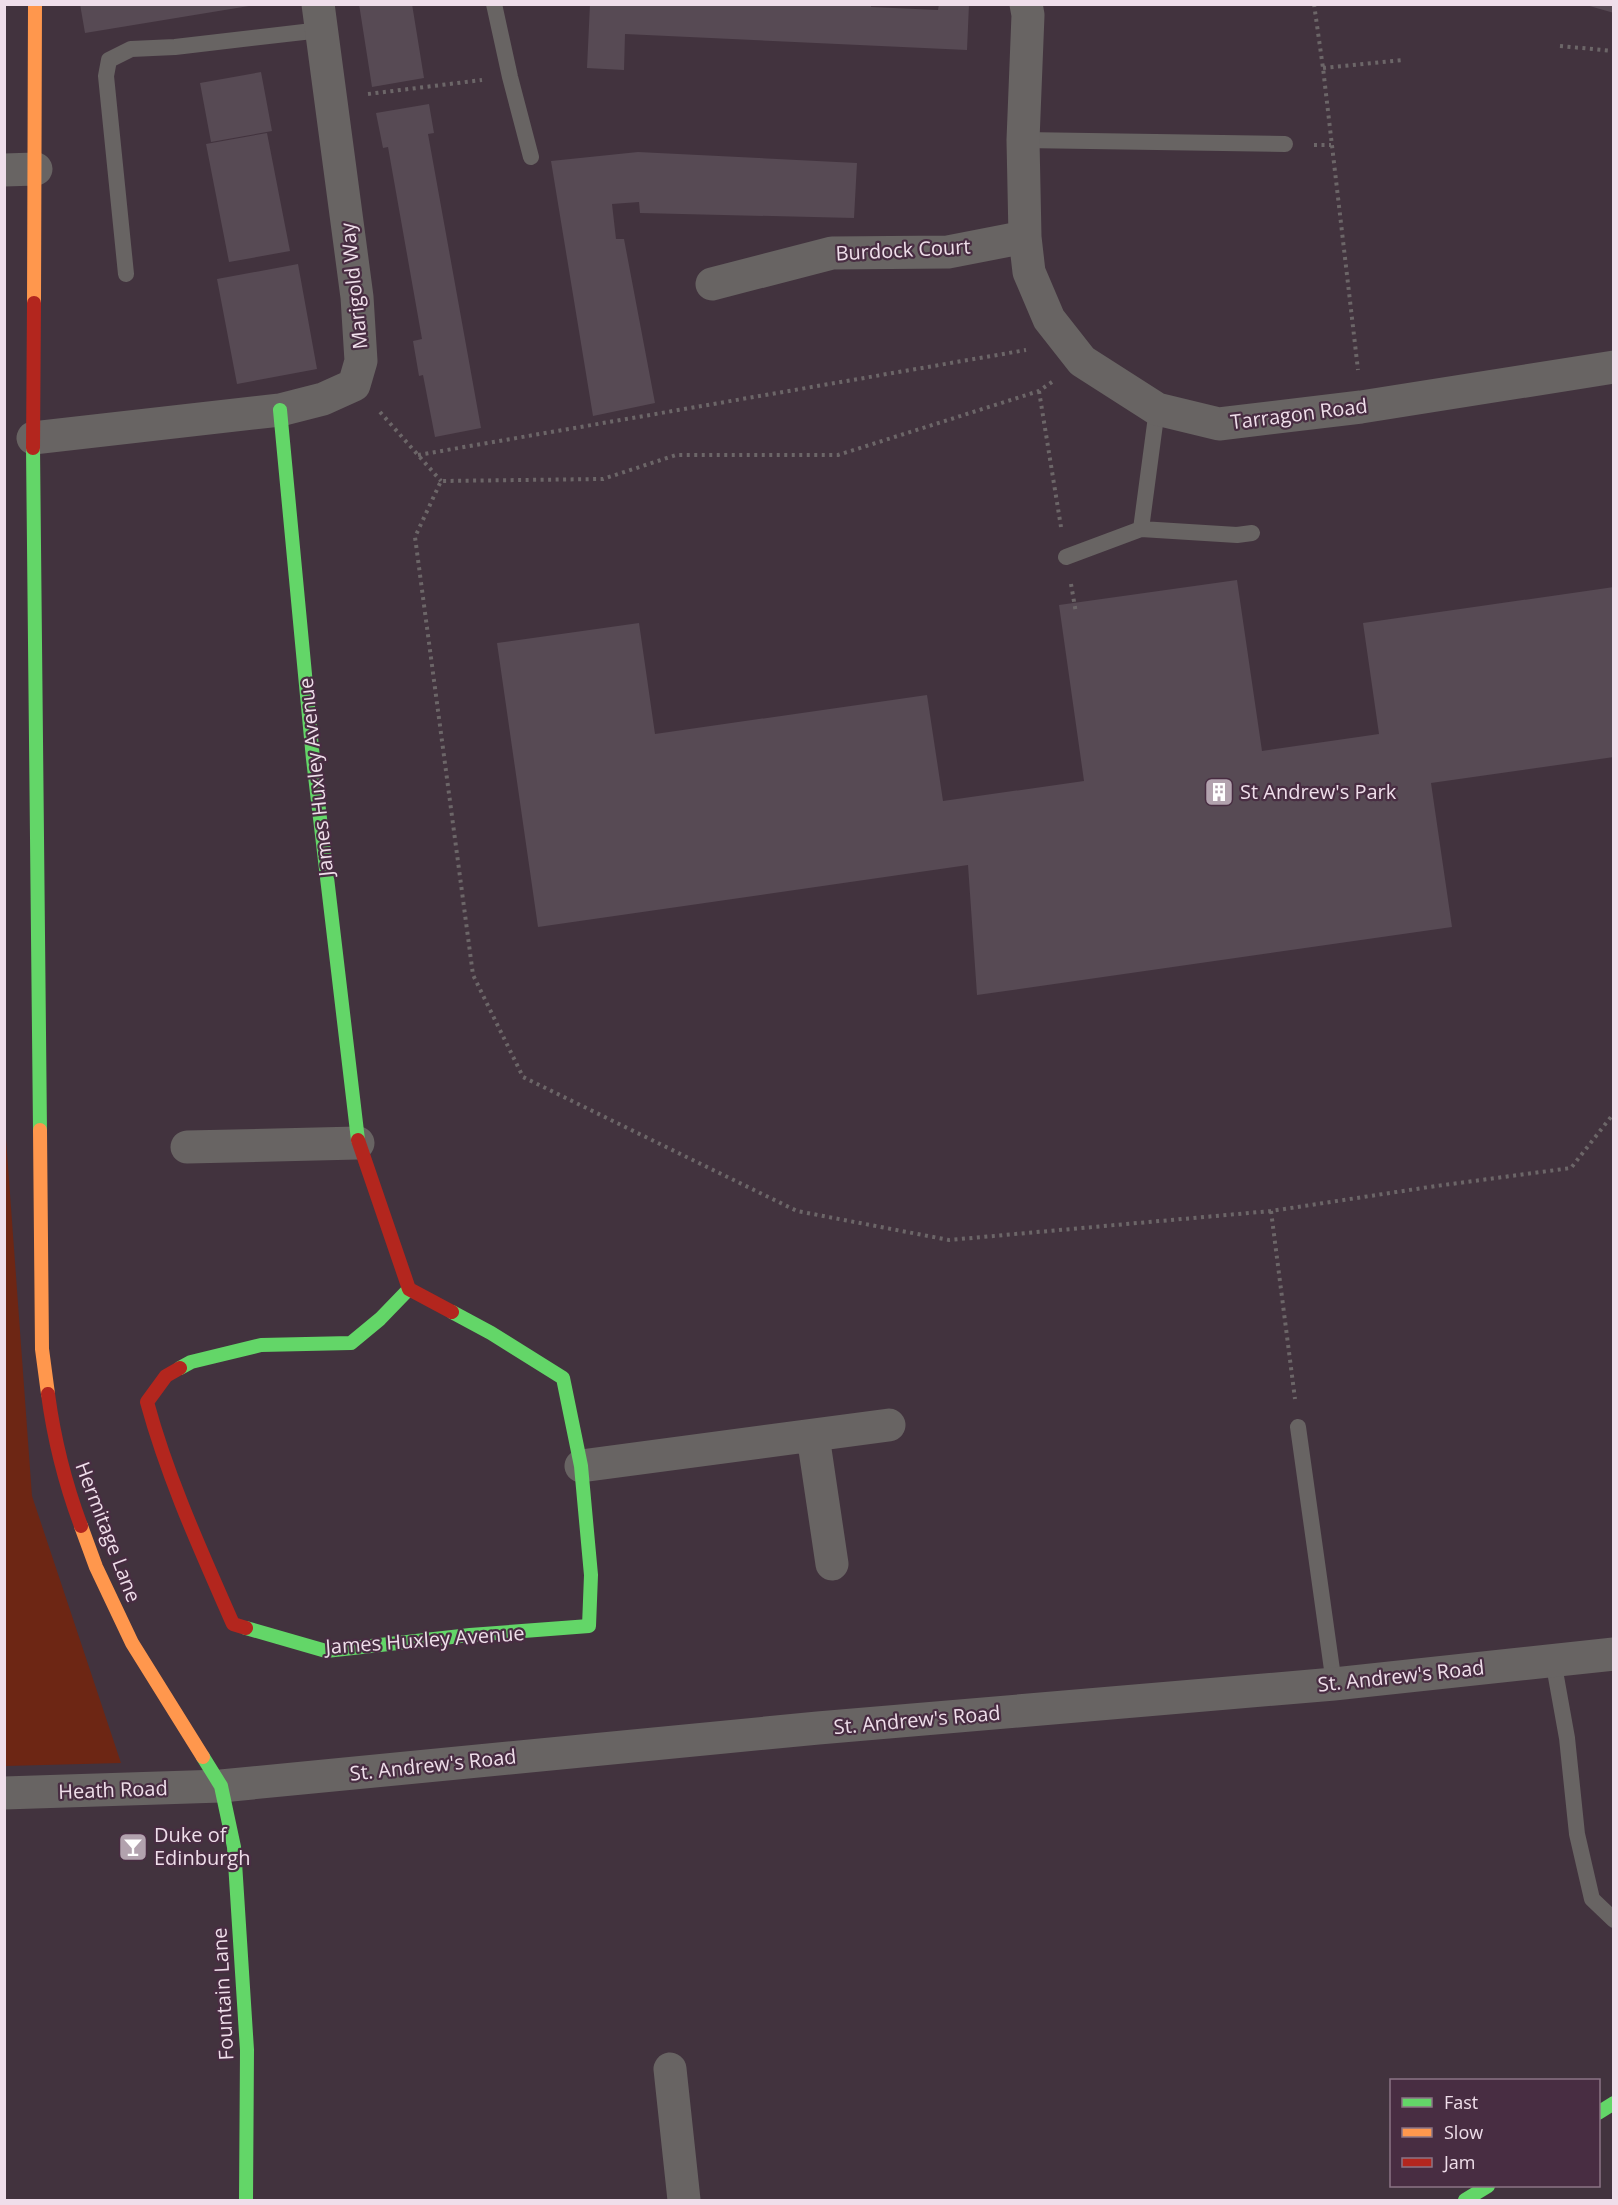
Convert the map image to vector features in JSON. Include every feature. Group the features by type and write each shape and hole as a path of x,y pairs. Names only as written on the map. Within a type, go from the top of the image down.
{"main road":[{"name":"Hermitage Lane","path":"35,4 20,170 33,438 41,1325 45,1372 51,1419 65,1482 96,1567 132,1643 221,1786"},
{"name":"James Huxley Avenue","path":"280,410 313,759 358,1143 409,1289 491,1333 563,1378 580,1466 591,1575 589,1626 470,1635 326,1651 233,1624 174,1490 157,1442 147,1402 166,1376 191,1362 261,1345 351,1343 380,1319 409,1289"},
{"name":"Fountain Lane","path":"221,1786 234,1847 247,2050 246,2200"},
{"path":"1600,2112 1614,2103"},
{"path":"1465,2200 1486,2187"}],"street":[{"name":"Tarragon Road","path":"1026,4 1028,15 1023,140 1025,237 1029,272 1049,319 1075,352 1157,410 1219,424 1361,407 1614,368"},
{"name":"Marigold Way","path":"320,17 357,297 362,361 354,385"},
{"name":"Burdock Court","path":"712,284 832,253 948,252 1025,237"},
{"path":"33,438 280,410 323,399 354,385"},
{"path":"187,1147 358,1143"},
{"path":"580,1466 890,1425"},
{"path":"813,1436 832,1564"},
{"name":"St. Andrew's Road","path":"221,1786 818,1728 1334,1684 1614,1654"},
{"name":"Heath Road","path":"4,1793 221,1786"},
{"path":"670,2069 684,2200"}],"lane":[{"path":"494,4 531,156"},
{"path":"126,274 106,76 110,60 131,49 175,47 320,17"},
{"path":"1023,140 1285,144"},
{"path":"1142,529 1157,410"},
{"path":"1066,557 1142,529 1237,535 1252,533"},
{"path":"1298,1427 1334,1684"},
{"path":"1553,1660 1567,1738 1577,1834 1592,1899 1614,1920"}],"path":[{"path":"1314,4 1361,407"},
{"path":"1560,46 1614,51"},
{"path":"1323,68 1403,60"},
{"path":"331,99 510,77"},
{"path":"418,455 1075,352"},
{"path":"354,385 441,481 603,479 676,455 838,455 1039,391 1075,352"},
{"path":"1039,391 1066,557"},
{"path":"441,481 415,537 473,975 523,1077 797,1211 949,1240 1271,1212 1571,1168 1614,1113"},
{"path":"1271,1212 1298,1427"}],"shaded area":[{"path":"5,1125 32,1496 121,1763 5,1766"}],"building":[{"path":"80,4 249,4 249,6 85,33"},
{"path":"359,4 412,4 424,78 372,87"},
{"path":"590,4 871,4 871,7 938,10 939,4 969,4 967,50 625,34 624,70 587,68"},
{"path":"1614,4 1614,13 1586,5"},
{"path":"261,72 272,131 211,142 200,83"},
{"path":"429,104 434,133 428,134 481,428 435,437 423,375 419,376 413,341 422,339 388,147 383,148 376,113"},
{"path":"267,133 290,251 229,262 206,144"},
{"path":"638,152 857,163 854,218 640,213 639,202 612,204 616,239 624,239 655,403 593,416 551,161"},
{"path":"298,264 317,369 237,384 217,279"},
{"name":"St Andrew's Park","path":"1237,580 1262,751 1379,734 1363,623 1614,587 1614,757 1431,783 1452,927 977,995 968,865 538,927 497,643 639,623 655,734 927,695 943,801 1084,781 1059,605"}],"traffic: fast":[{"path":"280,410 313,759 358,1140"},
{"path":"33,448 40,1130"},
{"path":"180,1368 191,1362 261,1345 351,1343 380,1319 409,1289"},
{"path":"246,1628 326,1651 470,1635 589,1626 591,1575 581,1466 563,1378 491,1333 452,1312"},
{"path":"203,1757 221,1786 234,1847 247,2050 246,2200"},
{"path":"1600,2112 1614,2103"},
{"path":"1465,2200 1486,2187"}],"traffic: slow":[{"path":"34,303 35,4"},
{"path":"40,1130 42,1349 48,1394"},
{"path":"81,1526 96,1567 132,1643 203,1757"}],"traffic: jam":[{"path":"33,448 34,303"},
{"path":"358,1140 409,1289 452,1312"},
{"path":"180,1368 166,1376 147,1402 175,1487 221,1597 233,1624 246,1628"},
{"path":"48,1394 61,1461 81,1526"}],"place":[{"name":"St Andrew's Park","path":"1219,792"},
{"name":"Duke of Edinburgh","path":"133,1847"}]}
